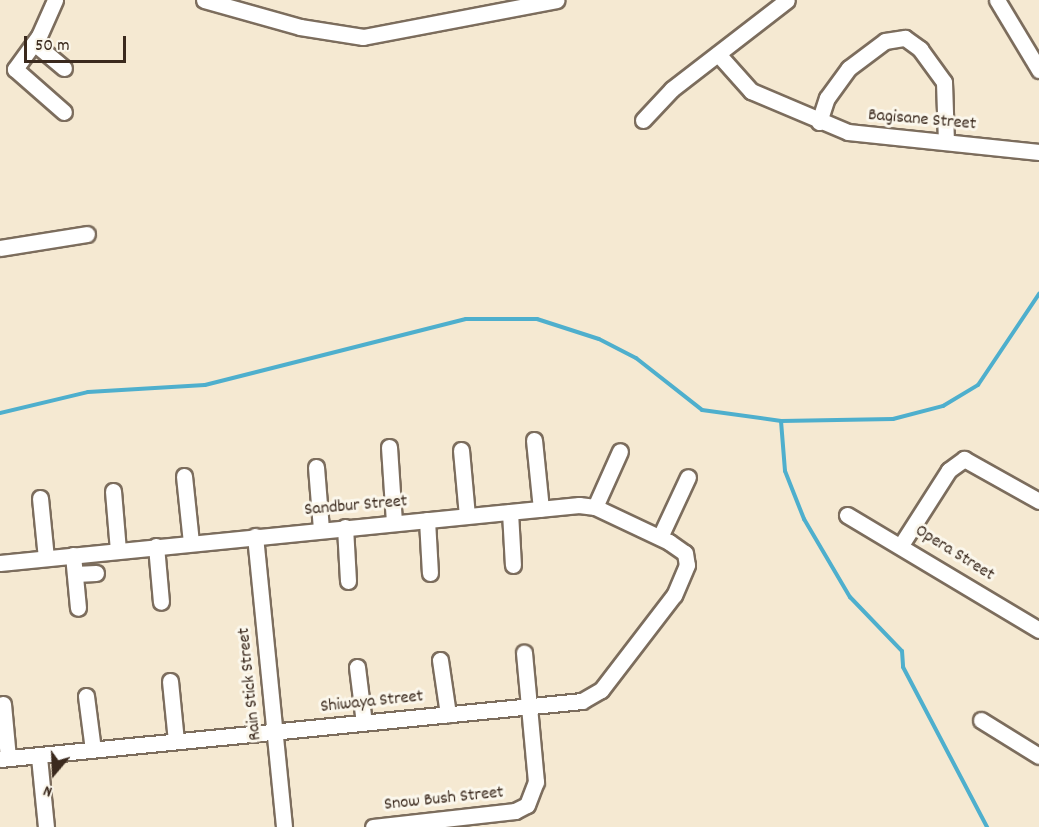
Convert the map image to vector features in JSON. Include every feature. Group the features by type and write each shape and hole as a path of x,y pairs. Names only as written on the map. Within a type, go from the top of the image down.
{"street":[{"path":"55,0 34,43 15,69 64,112"},
{"path":"204,0 300,27 363,37 552,0"},
{"path":"643,120 718,54 787,0"},
{"path":"999,1 1035,46 1039,70"},
{"path":"819,122 827,98 849,68 885,41 905,38 920,49 944,82 946,142"},
{"path":"34,43 64,68"},
{"name":"Bagisane Street","path":"718,54 751,91 819,122 865,136 1039,152"},
{"path":"0,248 87,234"},
{"path":"534,440 541,509"},
{"path":"388,447 394,523"},
{"path":"461,450 467,516"},
{"path":"595,507 620,451"},
{"path":"901,545 950,470 964,459 1039,501"},
{"path":"316,467 321,529"},
{"path":"184,476 191,543"},
{"path":"660,537 688,477"},
{"path":"113,491 118,550"},
{"path":"40,498 46,558"},
{"name":"Sandbur Street","path":"0,563 321,529 541,509 595,507 660,537 685,553 687,573"},
{"path":"510,512 513,565"},
{"name":"Opera Street","path":"847,515 901,545 1039,630"},
{"path":"427,520 430,573"},
{"path":"345,528 348,581"},
{"name":"Rain Stick Street","path":"255,536 284,827"},
{"path":"156,546 160,602"},
{"path":"73,555 78,608"},
{"path":"75,574 96,573"},
{"name":"Shiwaya Street","path":"4,759 448,714 529,708 592,697 687,573"},
{"name":"Snow Bush Street","path":"373,827 488,821 521,810 534,793 524,653"},
{"path":"440,660 448,714"},
{"path":"357,667 364,723"},
{"path":"170,681 176,741"},
{"path":"86,696 93,750"},
{"path":"3,704 4,759"},
{"path":"981,720 1039,756"},
{"path":"39,757 46,827"}],"waterway":[{"path":"0,413 88,392 205,385 466,319 537,319 599,339 636,358 702,410 781,421 893,419 943,406 978,385 1039,294"},
{"path":"781,421 785,471 804,519 850,597 902,651 903,667 987,827"}]}
